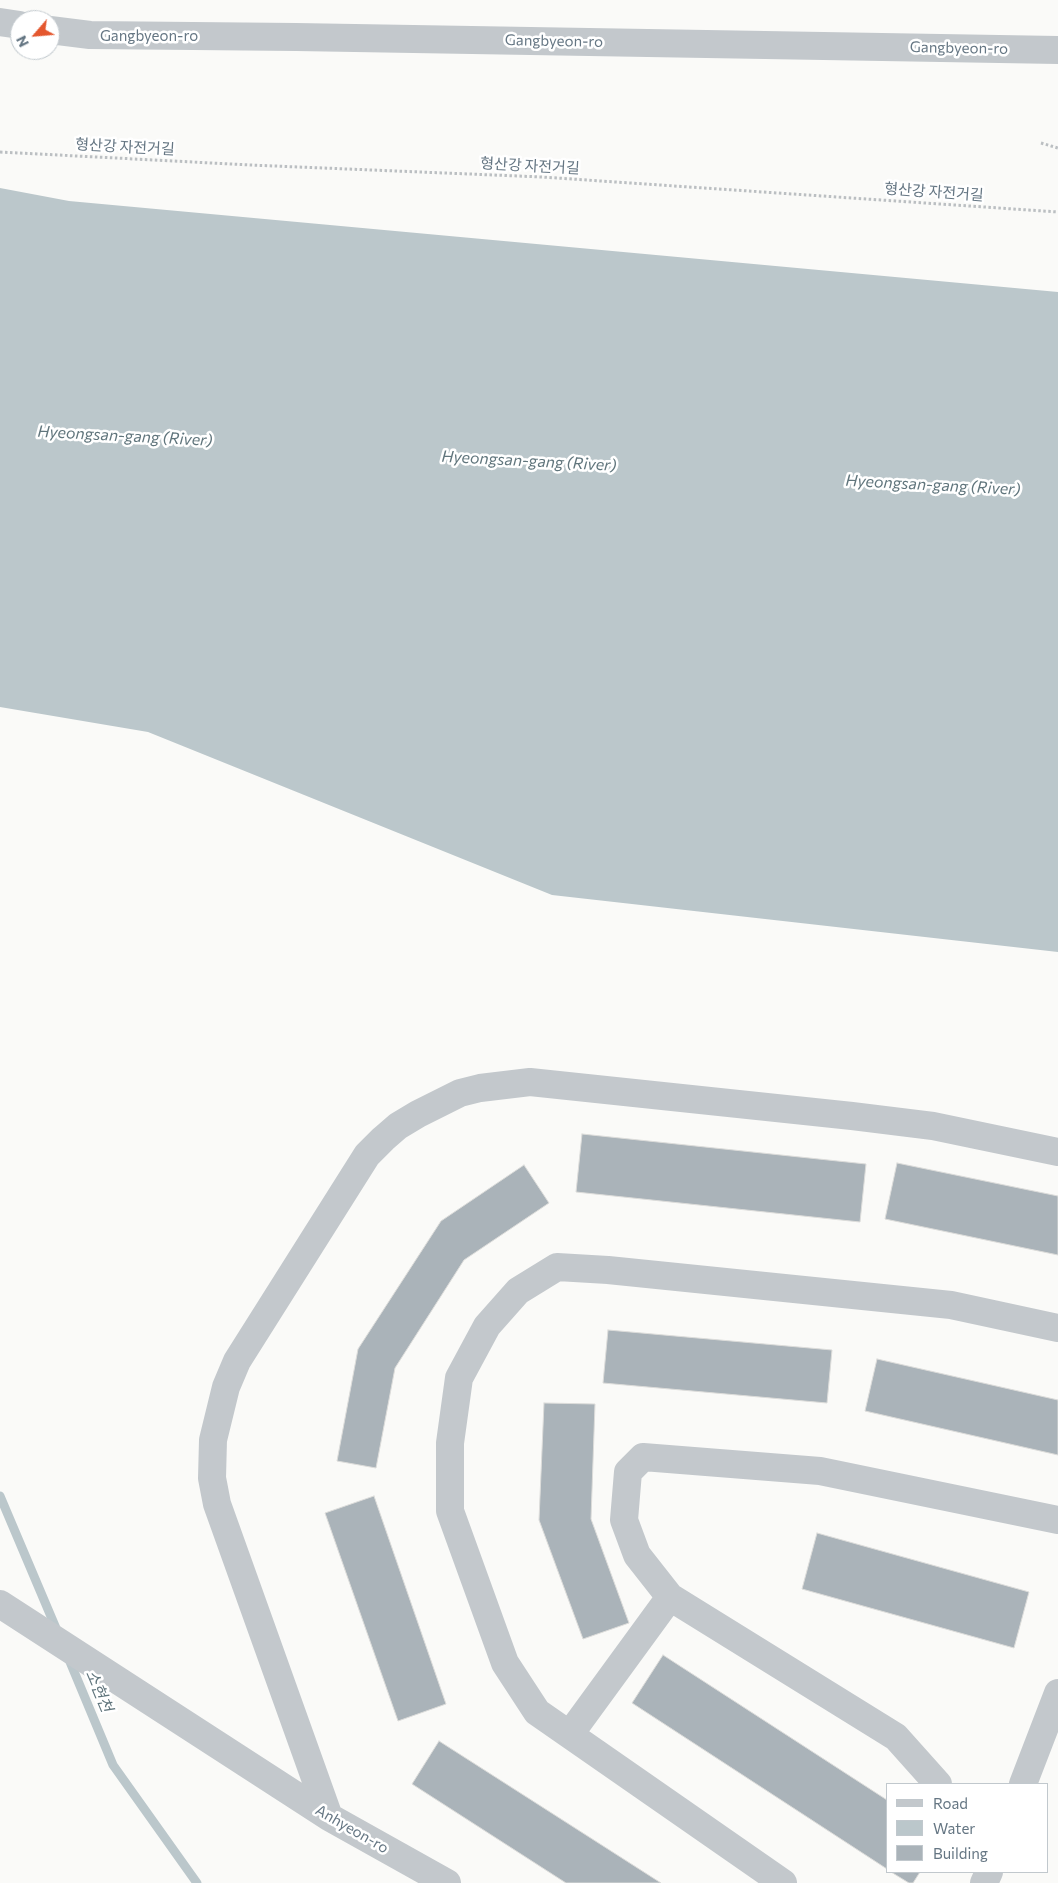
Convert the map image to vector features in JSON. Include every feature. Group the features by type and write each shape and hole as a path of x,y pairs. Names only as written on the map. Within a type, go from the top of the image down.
{"street":[{"name":"Gangbyeon-ro","path":"60,32 90,36 316,37 1058,50"},
{"path":"329,1817 218,1504 212,1478 213,1440 226,1387 237,1361 367,1155 383,1139 398,1126 418,1114 460,1093 480,1088 530,1082 933,1126 1058,1152"},
{"path":"784,1883 537,1712 505,1663 450,1511 450,1443 459,1378 487,1326 518,1291 557,1267 608,1270 951,1305 1058,1328"},
{"path":"937,1783 896,1737 670,1597 637,1555 624,1520 628,1472 643,1457 820,1471 1058,1520"},
{"path":"570,1734 670,1597"},
{"name":"Anhyeon-ro","path":"0,1604 329,1817 447,1883"},
{"path":"1023,1783 1057,1697"}],"path":[{"path":"1041,144 1058,148"},
{"name":"형산강 자전거길","path":"0,152 542,177 1058,212"}],"water":[{"name":"Hyeongsan-gang (River)","path":"0,188 69,201 1058,292 1058,952 552,895 148,732 0,707"}],"building":[{"path":"582,1134 866,1164 860,1222 576,1192"},
{"path":"897,1163 1058,1196 1058,1255 885,1219"},
{"path":"524,1165 549,1203 464,1260 395,1368 376,1468 337,1461 358,1349 441,1221"},
{"path":"608,1330 832,1350 827,1403 603,1383"},
{"path":"877,1359 1058,1400 1058,1455 865,1411"},
{"path":"544,1403 595,1404 591,1519 629,1623 583,1639 539,1520"},
{"path":"374,1496 446,1704 398,1721 325,1513"},
{"path":"817,1533 1029,1592 1014,1648 802,1589"},
{"path":"663,1655 886,1799 886,1868 632,1703"},
{"path":"439,1741 661,1883 566,1883 412,1784"},
{"path":"893,1873 919,1873 913,1883 909,1883"}],"waterway":[{"name":"소현천","path":"0,1496 58,1633"},
{"name":"소현천","path":"68,1657 113,1765 197,1883"}]}
